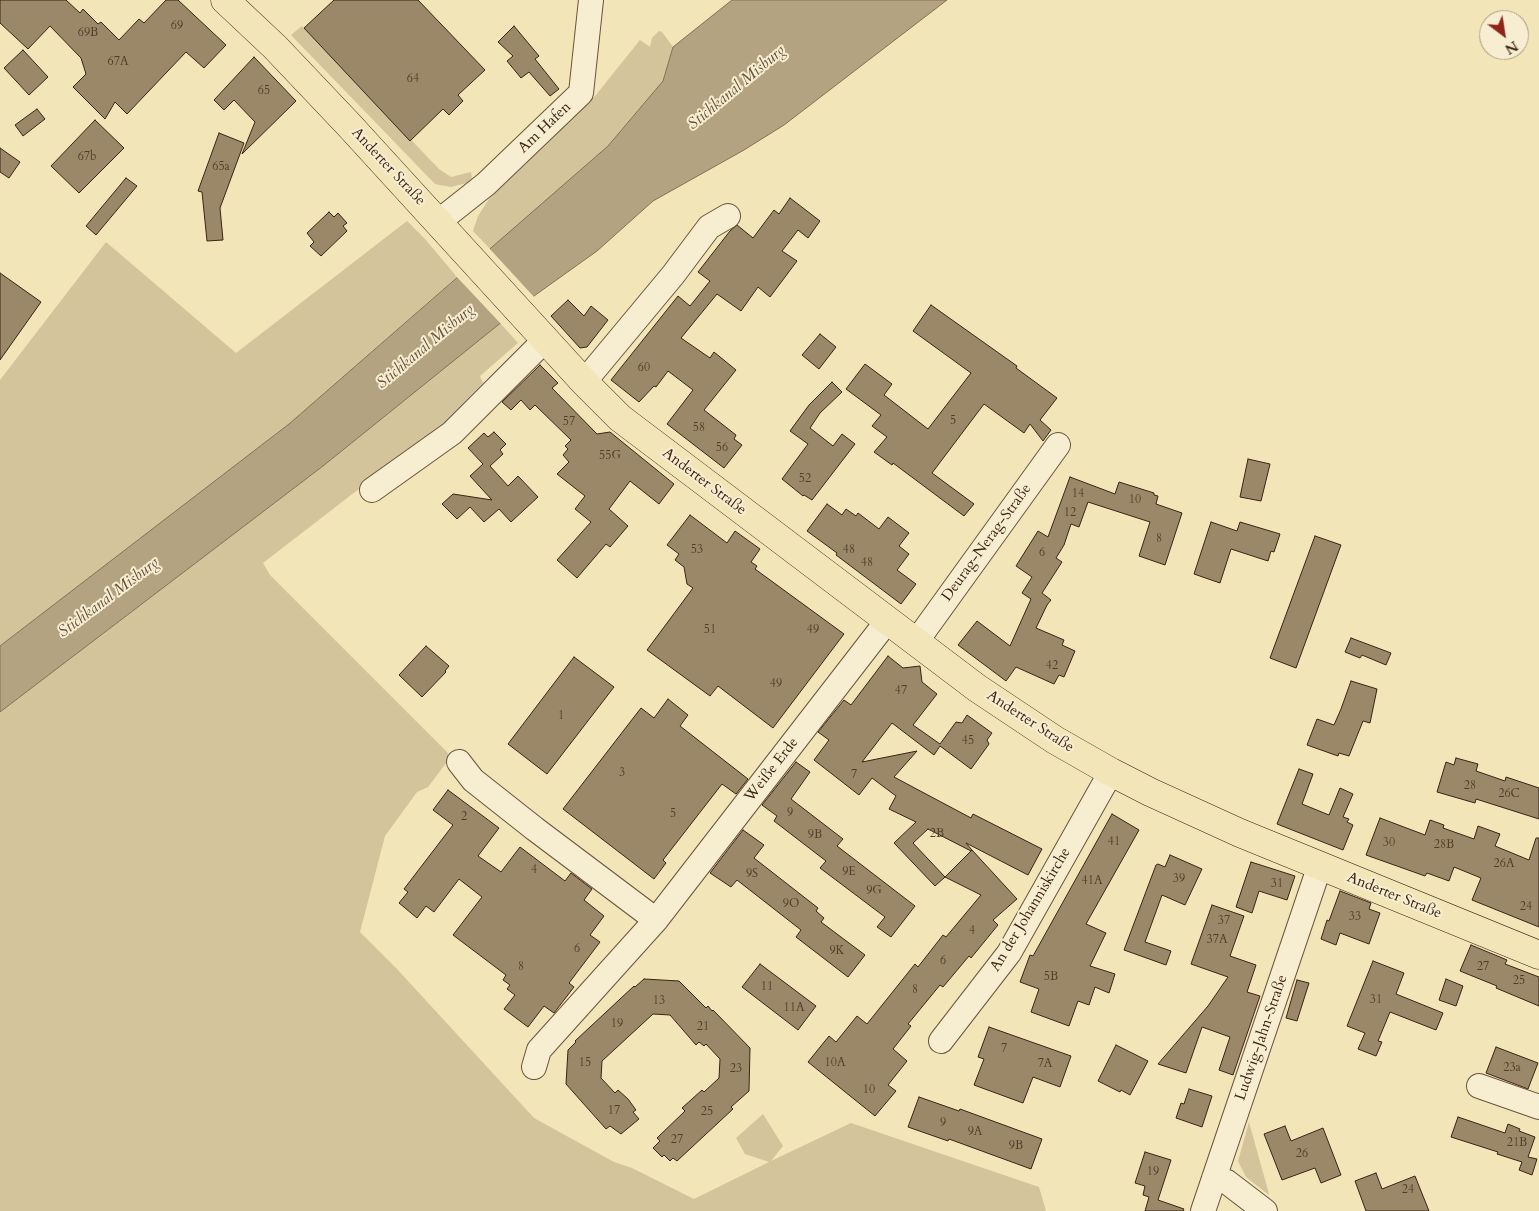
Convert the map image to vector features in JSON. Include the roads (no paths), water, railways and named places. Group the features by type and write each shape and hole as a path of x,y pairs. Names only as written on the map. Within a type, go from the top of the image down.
{"main road":[{"name":"Anderter Straße","path":"226,0 275,47 584,382 620,418 1005,708 1054,740 1182,807 1539,955"}],"street":[{"name":"Am Hafen","path":"438,222 486,184 581,92 591,0"},
{"path":"584,382 673,275 709,227 728,216"},
{"path":"372,490 452,433 536,330"},
{"name":"Deurag-Nerag-Straße","path":"916,642 1058,445"},
{"name":"Weiße Erde","path":"534,1067 539,1050 656,920 888,620"},
{"path":"459,762 473,780 656,920"},
{"name":"An der Johanniskirche","path":"941,1041 1009,953 1112,772"},
{"name":"Ludwig-Jahn-Straße","path":"1203,1211 1320,865"},
{"path":"1479,1086 1539,1107"},
{"path":"1214,1178 1227,1182 1265,1211"}],"water":[{"name":"Stichkanal Misburg","path":"732,0 947,0 784,125 744,150 653,201 597,251 534,296 323,466 0,712 0,646 289,424 608,146 663,81 673,47"}]}
